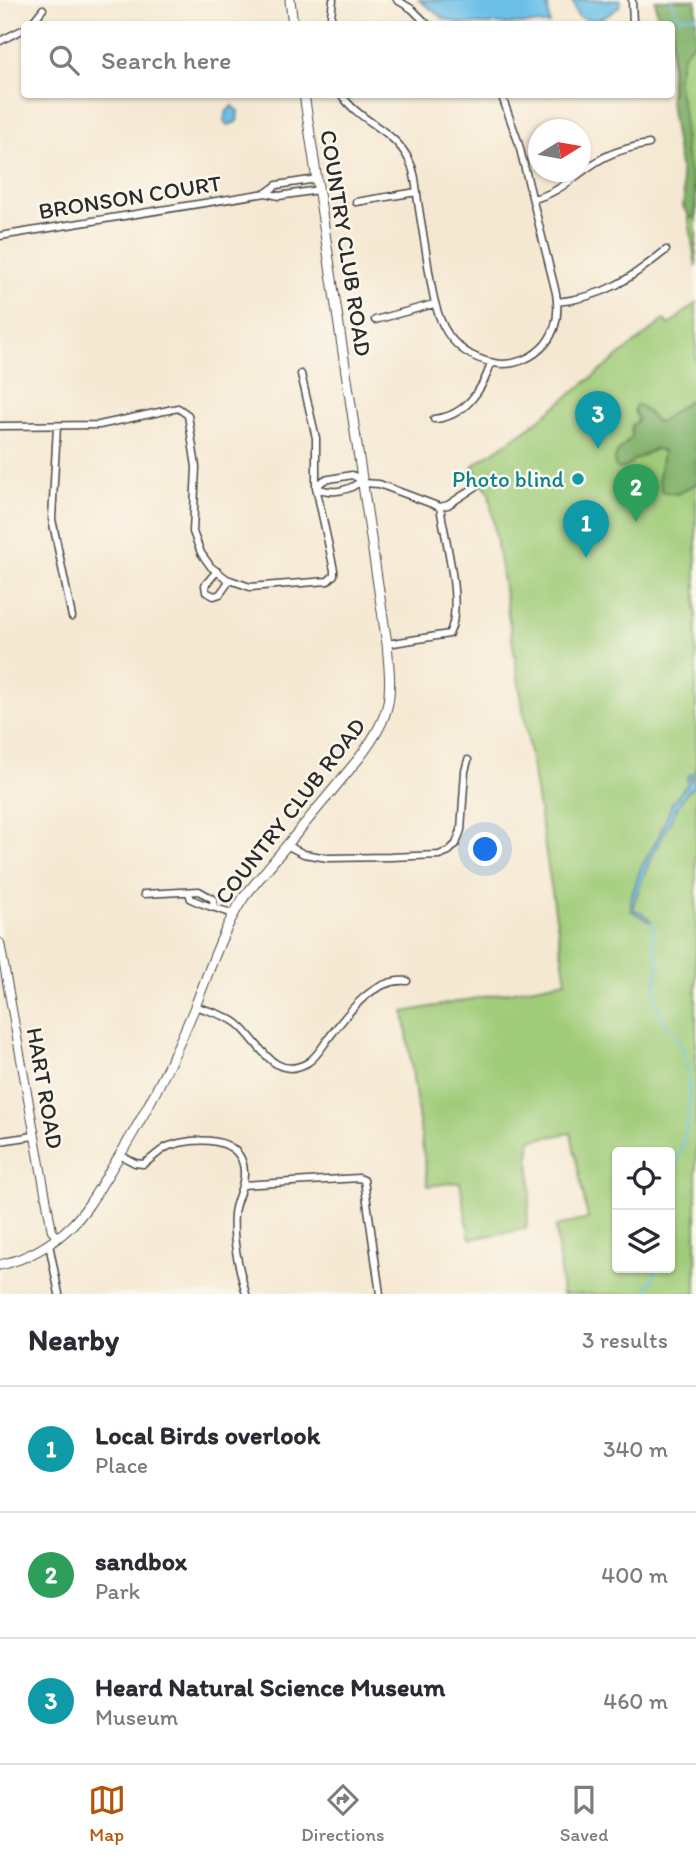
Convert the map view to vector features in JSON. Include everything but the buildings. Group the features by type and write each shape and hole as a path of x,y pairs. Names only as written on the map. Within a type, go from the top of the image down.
{"main road":[{"path":"290,0 293,21"},
{"name":"COUNTRY CLUB ROAD","path":"0,1265 29,1255 49,1244 87,1209 173,1061 233,914 378,733 388,709 391,683 387,644 305,98"}],"street":[{"path":"330,21 333,0"},
{"path":"397,0 412,9 424,21"},
{"path":"632,0 633,21"},
{"path":"33,21 43,9"},
{"path":"0,41 21,30"},
{"path":"344,98 355,111 389,134 401,146 413,169 434,304 442,325 453,340 471,355 491,363 516,363 542,348 555,326 557,302 533,199 505,98"},
{"path":"533,199 565,186 603,157 649,144"},
{"name":"BRONSON COURT","path":"266,193 277,186 317,179"},
{"name":"BRONSON COURT","path":"0,236 266,193 279,196 318,190"},
{"path":"356,202 417,192"},
{"path":"557,302 587,297 617,286 666,250"},
{"path":"375,320 434,304"},
{"path":"434,419 449,416 471,401 484,381 491,363"},
{"path":"0,426 99,425 159,411 178,408 184,410 188,415 196,467 193,532 201,553 217,571 230,580 258,588 332,579 334,570 316,487 316,438 301,374"},
{"path":"57,426 52,519 72,617"},
{"path":"316,487 324,480 352,475 362,481 379,484 440,507 448,505 482,482"},
{"path":"316,487 326,492 353,488 362,481"},
{"path":"387,644 449,634 454,621 455,598 440,507"},
{"path":"217,571 205,584 206,592 214,596 220,594 230,580"},
{"path":"286,845 303,854 328,858 381,858 439,855 449,852 456,844 461,830 468,760"},
{"path":"144,894 199,891 213,899 214,907 233,914"},
{"name":"HART ROAD","path":"0,943 52,1231 58,1238"},
{"path":"195,1006 234,1021 248,1033 270,1061 283,1066 298,1066 313,1059 348,1012 362,999 390,983 407,981"},
{"path":"0,1141 34,1136"},
{"path":"120,1155 142,1164 170,1146 219,1142 234,1149 244,1171 234,1210 234,1229 239,1270 246,1294"},
{"path":"242,1185 359,1178 364,1180 380,1294"},
{"path":"49,1244 59,1294"}],"green space":[{"path":"655,0 696,0 696,267 670,98 675,98 675,21 658,21"},
{"path":"656,0 696,0 696,39 682,57 677,80 684,115 685,150 696,198 695,217 691,218 683,207 684,196 669,98 675,98 675,21 658,21"},
{"path":"696,303 696,1294 562,1294 556,1226 588,1219 571,1133 531,1140 531,1187 526,1229 470,1239 460,1182 428,1186 404,1012 566,981 489,493 472,466 526,430 664,320 669,325"},
{"path":"689,400 695,400 692,408 696,412 696,484 677,494 662,492 659,478 663,451 655,449 634,460 627,467 619,469 615,466 617,453 632,436 631,427 638,420 634,411 636,405 641,406 657,422"}],"water":[{"path":"419,0 547,0 550,21 452,21 443,18"},
{"path":"572,0 621,0 621,4 606,16 590,20 578,16"},
{"path":"233,106 238,111 237,122 227,125 224,121 227,111"},
{"path":"696,771 696,775 690,779 696,786 690,789 680,802 649,862 633,905 634,910 646,915 653,923 631,911 631,899 641,868 658,838 673,802 688,784 687,777"}],"waterway":[{"path":"672,0 675,13 682,17 696,16"},
{"path":"651,922 658,962 657,1004 662,1018 682,1046 689,1080 686,1131 675,1169"},
{"path":"650,1294 648,1288 656,1273"}],"place":[{"name":"Heard Natural Science Museum","path":"598,449"},
{"name":"Photo blind","path":"578,479"},
{"name":"sandbox","path":"636,522"},
{"name":"Local Birds overlook","path":"586,558"}]}
